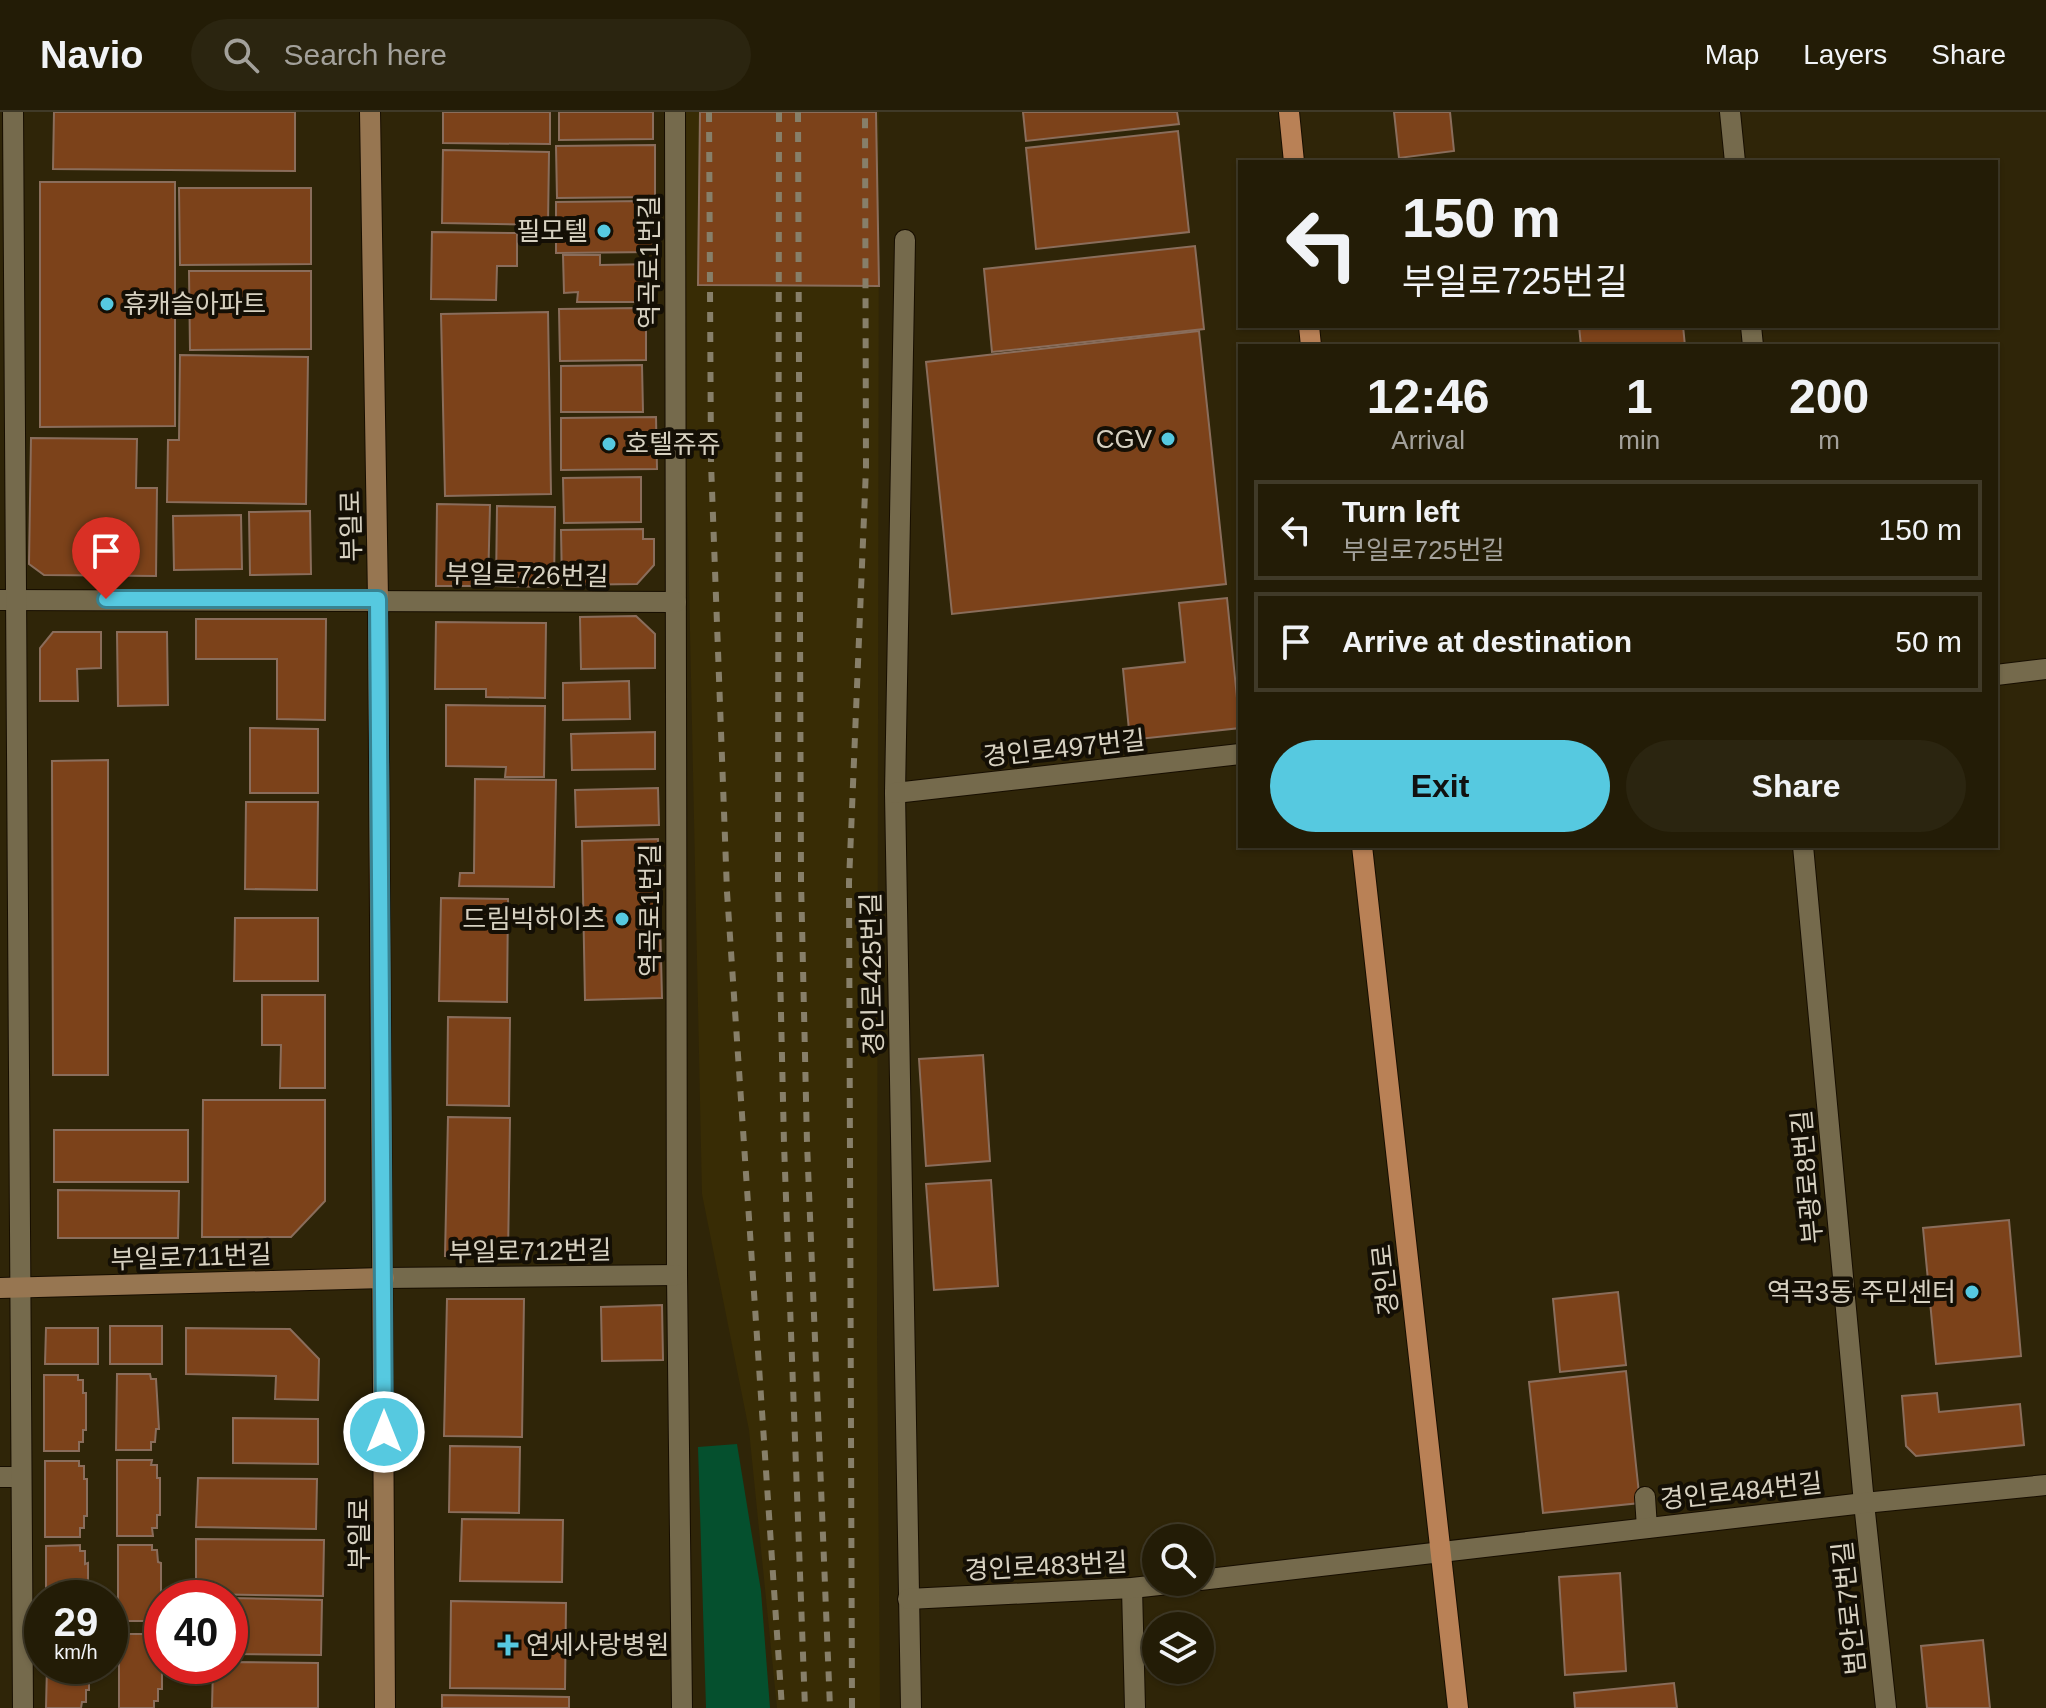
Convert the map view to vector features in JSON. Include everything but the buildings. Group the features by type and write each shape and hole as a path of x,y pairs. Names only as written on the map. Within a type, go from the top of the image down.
{"main road":[{"path":"1289,112 1294,160"},
{"name":"경인로","path":"1362,848 1458,1708"}],"street":[{"path":"13,112 8,600 10,1288 21,1477 23,1708"},
{"name":"부일로","path":"370,112 378,599 385,1708"},
{"name":"역곡로1번길","path":"675,112 677,1275 682,1708"},
{"path":"1730,112 1735,160"},
{"name":"경인로425번길","path":"905,240 895,793 911,1708"},
{"name":"부일로726번길","path":"8,600 676,602"},
{"path":"1998,675 2046,669"},
{"name":"경인로497번길","path":"895,793 1238,754"},
{"name":"부광로8번길","path":"1803,848 1864,1503"},
{"name":"부일로712번길","path":"384,1278 677,1275"},
{"name":"부일로711번길","path":"10,1288 384,1278"},
{"path":"0,1477 21,1477"},
{"name":"경인로484번길","path":"1442,1552 2046,1485"},
{"path":"1645,1497 1647,1528"},
{"name":"범안로7번길","path":"1864,1503 1886,1708"},
{"path":"1214,1578 1442,1552"},
{"name":"경인로483번길","path":"908,1599 1142,1587"},
{"path":"1132,1588 1135,1708"}],"shaded area":[{"path":"674,112 879,112 877,1338 880,1708 777,1708 749,1430 702,1194 688,536"}],"green space":[{"path":"737,1444 761,1591 770,1708 706,1708 698,1447"}],"railway":[{"path":"709,112 711,463 727,892 782,1708"},
{"path":"779,112 778,882 784,1144 805,1708"},
{"path":"798,112 801,880 807,1143 830,1708"},
{"path":"852,1708 849,882 866,468 865,112"}],"place":[{"name":"필모텔","path":"604,231"},
{"name":"휴캐슬아파트","path":"107,304"},
{"name":"CGV","path":"1168,439"},
{"name":"호텔쥬쥬","path":"609,444"},
{"name":"드림빅하이츠","path":"622,919"},
{"name":"역곡3동 주민센터","path":"1972,1292"},
{"name":"연세사랑병원","path":"508,1645"}],"route":[{"path":"106,599 378,599 384,1432"}]}
